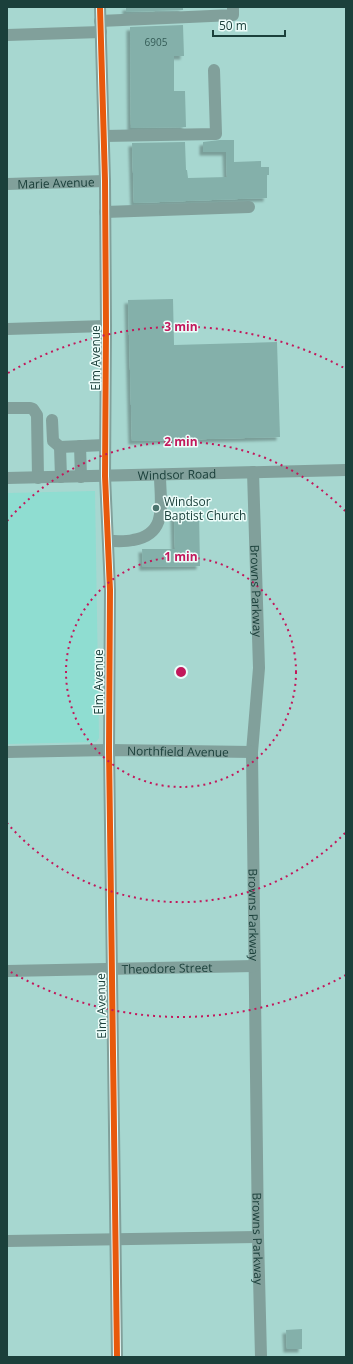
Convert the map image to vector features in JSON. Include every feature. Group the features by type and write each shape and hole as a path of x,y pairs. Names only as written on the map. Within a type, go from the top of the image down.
{"street":[{"name":"Elm Avenue","path":"100,7 105,181 105,476 110,590 109,750 117,1357"},
{"path":"7,35 233,15 233,7"},
{"path":"104,136 216,134 214,70"},
{"name":"Marie Avenue","path":"7,184 105,181"},
{"path":"105,212 249,207"},
{"path":"7,329 106,326"},
{"path":"7,408 30,408 33,409 37,415 38,478"},
{"path":"52,420 53,442 60,447 105,445"},
{"path":"80,446 81,477"},
{"path":"60,447 61,477"},
{"name":"Windsor Road","path":"7,478 346,470"},
{"name":"Browns Parkway","path":"253,472 259,668 252,752 258,1237 261,1357"},
{"path":"108,541 133,540 146,536 155,529 160,519 160,475"},
{"name":"Northfield Avenue","path":"7,752 109,750 252,752"},
{"name":"Theodore Street","path":"7,971 254,966"},
{"path":"7,1241 258,1237"}],"shaded area":[{"path":"95,491 99,738 96,742 7,744 7,493"}],"building":[{"path":"126,7 183,7 183,10 126,12"},
{"path":"183,25 184,56 174,56 174,91 185,91 186,127 131,128 130,27"},
{"path":"234,140 234,162 261,161 261,167 269,167 269,175 267,175 267,198 134,203 132,143 185,142 186,170 188,178 227,177 226,152 203,152 203,142"},
{"path":"173,299 174,345 277,342 280,437 132,441 128,300"},
{"path":"174,513 199,513 200,566 143,567 142,549 175,549"},
{"path":"302,1329 302,1349 287,1349 286,1330"}],"cycle path":[{"path":"100,7 105,181 105,476 110,590 109,750 117,1357"}],"place":[{"name":"Windsor Baptist Church","path":"156,508"}]}
